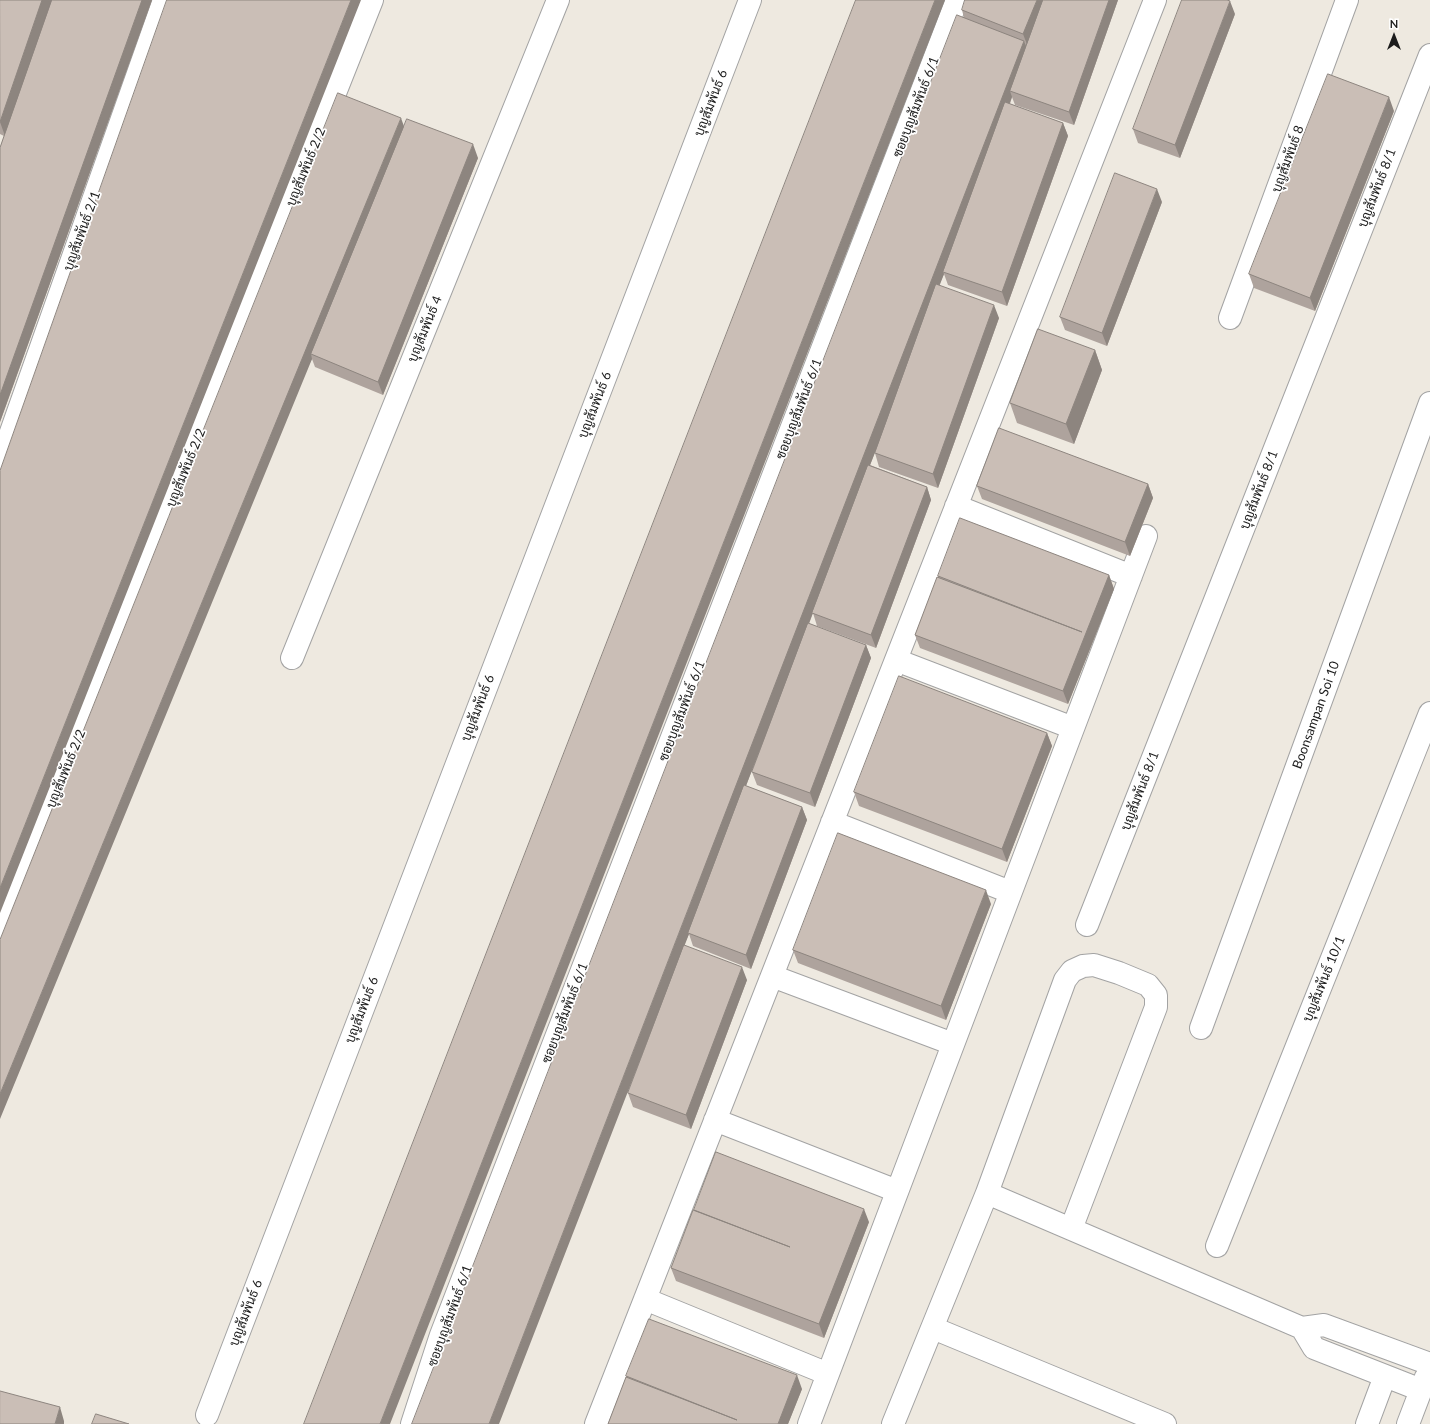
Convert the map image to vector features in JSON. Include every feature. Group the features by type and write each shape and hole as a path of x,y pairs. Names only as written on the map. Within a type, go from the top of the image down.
{"street":[{"name":"บุญสัมพันธ์ 2/1","path":"0,463 164,0"},
{"name":"บุญสัมพันธ์ 2/2","path":"0,936 372,0"},
{"name":"บุญสัมพันธ์ 4","path":"292,658 558,0"},
{"name":"บุญสัมพันธ์ 6","path":"206,1415 750,0"},
{"name":"ซอยบุญสัมพันธ์ 6/1","path":"412,1424 441,1335 957,0"},
{"path":"596,1424 1155,0"},
{"name":"บุญสัมพันธ์ 8","path":"1230,318 1347,0"},
{"name":"บุญสัมพันธ์ 8/1","path":"1088,925 1430,55"},
{"name":"Boonsampan Soi 10","path":"1201,1028 1430,403"},
{"path":"956,506 1131,576"},
{"path":"809,1424 1146,536"},
{"path":"896,660 1073,728"},
{"name":"บุญสัมพันธ์ 10/1","path":"1217,1246 1430,713"},
{"path":"832,822 1010,892"},
{"path":"893,1424 987,1194 1065,980 1072,971 1083,966 1094,965 1148,985 1156,995 1156,1007 1071,1229"},
{"path":"772,976 953,1044"},
{"path":"715,1120 897,1191"},
{"path":"987,1194 1302,1328 1324,1325 1430,1365 1408,1424"},
{"path":"645,1299 828,1374"},
{"path":"933,1328 1165,1424"},
{"path":"1302,1328 1314,1348 1421,1390"},
{"path":"1367,1424 1385,1376"}],"building":[{"path":"0,0 42,0 0,122"},
{"path":"52,0 142,0 0,395 0,148"},
{"path":"167,0 351,0 0,888 0,471"},
{"path":"856,0 935,0 380,1424 304,1424"},
{"path":"965,0 1037,0 1023,34 962,10"},
{"path":"1043,0 1109,0 1069,112 1010,91"},
{"path":"1182,0 1230,1 1175,145 1133,129"},
{"path":"957,15 1024,41 489,1424 412,1424"},
{"path":"1328,74 1389,97 1310,298 1249,274"},
{"path":"338,93 401,118 0,1094 0,940"},
{"path":"1005,102 1063,123 1002,292 943,272"},
{"path":"407,119 473,144 378,382 311,354"},
{"path":"1115,173 1157,189 1102,333 1060,317"},
{"path":"936,284 994,305 933,474 875,453"},
{"path":"1038,329 1095,350 1066,424 1010,403"},
{"path":"999,428 1148,484 1125,542 977,486"},
{"path":"868,465 927,487 871,635 812,613"},
{"path":"960,518 1109,575 1063,691 915,635 937,577 1082,632 938,576"},
{"path":"808,623 866,645 810,793 752,772"},
{"path":"899,676 1047,733 1002,849 854,792"},
{"path":"744,785 802,807 746,955 688,933"},
{"path":"838,833 986,890 941,1006 793,950"},
{"path":"684,945 742,967 686,1115 628,1093"},
{"path":"716,1152 864,1209 819,1324 671,1268 693,1210 790,1247 694,1210"},
{"path":"649,1319 797,1375 778,1424 608,1424 626,1377 737,1420 626,1376"},
{"path":"0,1391 60,1407 55,1424 0,1424"},
{"path":"96,1414 129,1424 92,1424"}]}
